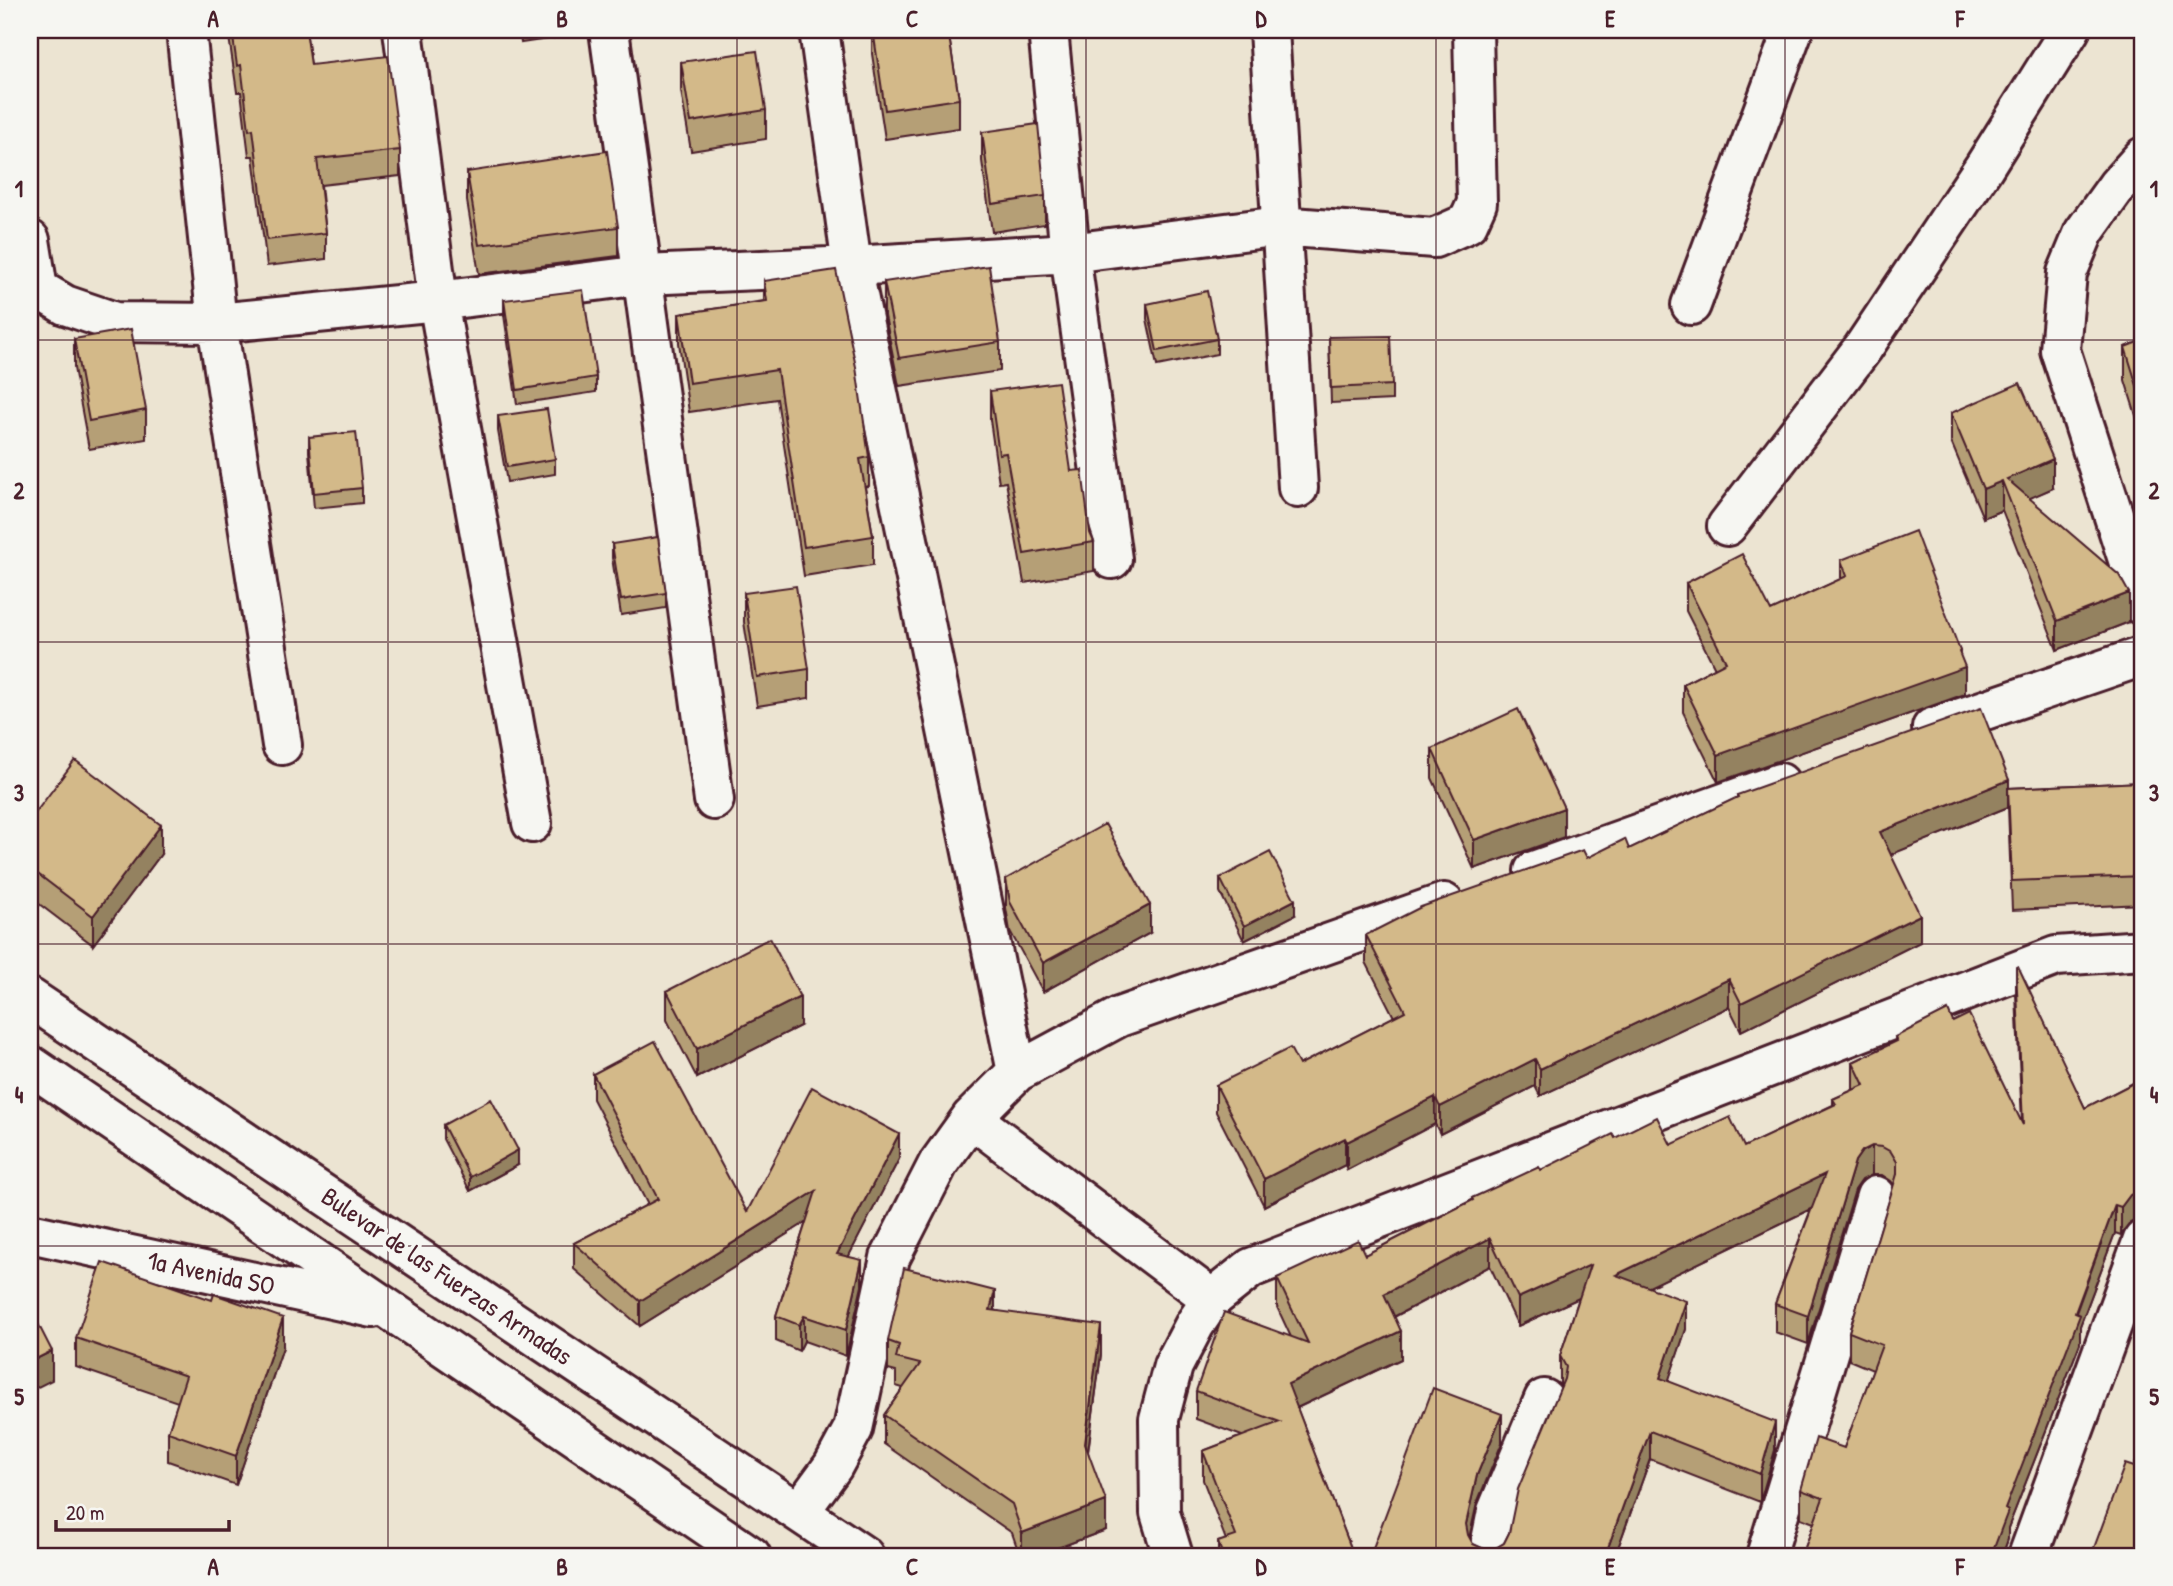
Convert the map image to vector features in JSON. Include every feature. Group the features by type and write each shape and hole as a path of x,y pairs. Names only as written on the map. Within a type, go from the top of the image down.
{"street":[{"path":"186,30 217,323 282,745"},
{"path":"403,30 438,301 532,823"},
{"path":"609,30 714,800"},
{"path":"819,30 852,266 1017,1072"},
{"path":"1048,30 1070,253 1112,559"},
{"path":"1269,30 1298,488"},
{"path":"30,240 38,289 65,305 115,322 217,323 438,301 643,275 1070,253 1280,226 1434,238 1468,223 1477,204 1472,30"},
{"path":"1691,305 1793,30"},
{"path":"1727,526 1863,348 1984,167 2070,30"},
{"path":"2143,157 2117,186 2084,232 2067,273 2060,350 2143,606"},
{"path":"1901,740 2143,656"},
{"path":"800,1511 833,1466 853,1429 890,1258 938,1164 971,1118 1017,1072 1119,1017 1810,772"},
{"path":"1173,1556 1160,1513 1159,1419 1173,1366 1195,1324 1212,1299 1251,1268 2056,956 2143,950"},
{"name":"Bulevar de las Fuerzas Armadas","path":"30,998 864,1556"},
{"path":"30,1065 751,1556"},
{"path":"971,1118 1212,1299"},
{"path":"1766,1556 1876,1196"},
{"name":"1a Avenida SO","path":"30,1233 393,1313"},
{"path":"2028,1556 2143,1240"},
{"path":"1488,1556 1497,1511 1544,1399"}],"building":[{"path":"232,30 306,30 311,65 388,56 400,150 317,159 326,233 267,240 253,129 249,130 241,65 237,66"},
{"path":"873,30 948,30 959,99 885,110"},
{"path":"757,51 766,110 691,122 681,62"},
{"path":"1038,124 1045,196 992,204 982,132"},
{"path":"607,151 618,227 479,245 467,172"},
{"path":"989,266 1000,342 899,358 884,282"},
{"path":"836,270 856,367 869,457 860,459 873,536 804,547 777,370 689,383 679,314 767,301 764,281"},
{"path":"583,290 596,377 517,390 504,300"},
{"path":"1207,291 1217,339 1157,351 1147,304"},
{"path":"131,329 146,410 89,421 74,339"},
{"path":"1390,336 1392,385 1331,388 1329,337"},
{"path":"2143,340 2143,405 2125,347"},
{"path":"1058,382 1071,471 1082,470 1090,533 1094,542 1024,554 1006,453 999,454 990,391"},
{"path":"2020,383 2053,459 2007,479 2119,575 2129,593 2057,621 2002,481 1983,489 1951,413"},
{"path":"547,409 555,459 507,467 498,416"},
{"path":"356,432 362,488 314,493 309,437"},
{"path":"1915,531 1965,667 1718,755 1683,684 1726,662 1686,583 1742,554 1771,611 1847,576 1841,560"},
{"path":"658,537 666,593 621,600 612,544"},
{"path":"796,586 809,669 757,677 744,593"},
{"path":"1981,708 2009,780 1880,832 1920,915 1741,1003 1729,979 1540,1069 1535,1059 1440,1107 1435,1097 1347,1142 1345,1138 1264,1179 1216,1085 1290,1048 1299,1065 1405,1011 1366,935 1421,907 1583,850 1587,858 1625,839 1629,849 1738,797 1737,795"},
{"path":"1518,709 1564,808 1474,840 1432,749"},
{"path":"75,760 161,825 93,916 30,868 30,820"},
{"path":"2143,782 2143,876 2012,881 2008,788"},
{"path":"1105,824 1150,905 1043,963 1010,902 1006,879"},
{"path":"1270,852 1295,900 1244,926 1220,878"},
{"path":"770,938 800,997 697,1049 667,991"},
{"path":"2018,966 2085,1108 2143,1078 2143,1191 2130,1195 2121,1207 2115,1205 2075,1313 2080,1315 2005,1509 2008,1511 1991,1556 1802,1556 1823,1498 1801,1490 1816,1438 1844,1448 1882,1345 1849,1332 1897,1174 1897,1162 1891,1152 1872,1146 1862,1151 1855,1161 1808,1316 1775,1304 1825,1174 1616,1275 1686,1301 1660,1378 1775,1422 1760,1474 1650,1431 1605,1556 1370,1556 1433,1388 1502,1414 1477,1475 1466,1524 1473,1544 1484,1549 1494,1549 1504,1543 1509,1533 1518,1489 1564,1379 1566,1367 1560,1356 1590,1265 1518,1298 1490,1238 1384,1294 1401,1331 1288,1384 1354,1556 1223,1556 1218,1542 1236,1536 1203,1451 1280,1422 1196,1391 1224,1312 1308,1343 1277,1278 1358,1240 1365,1255 1473,1200 1472,1198 1539,1167 1541,1170 1613,1134 1615,1138 1657,1117 1671,1145 1730,1117 1744,1147 1836,1104 1833,1099 1864,1085 1853,1062 1897,1041 1895,1037 1948,1010 1953,1022 1969,1014 2023,1125"},
{"path":"655,1041 747,1212 812,1087 899,1134 837,1254 862,1260 846,1330 804,1316 799,1325 776,1316 816,1191 640,1301 574,1243 658,1199 593,1074"},
{"path":"491,1099 518,1150 470,1177 443,1125"},
{"path":"102,1262 212,1300 214,1294 283,1318 236,1456 168,1432 186,1376 76,1338"},
{"path":"904,1268 995,1291 990,1310 1101,1325 1085,1444 1106,1501 1022,1533 1012,1504 884,1415 920,1364 896,1358 899,1345 888,1341"},
{"path":"30,1308 52,1351 30,1362"},
{"path":"2143,1443 2143,1556 2091,1556 2125,1464 2134,1467"}]}
